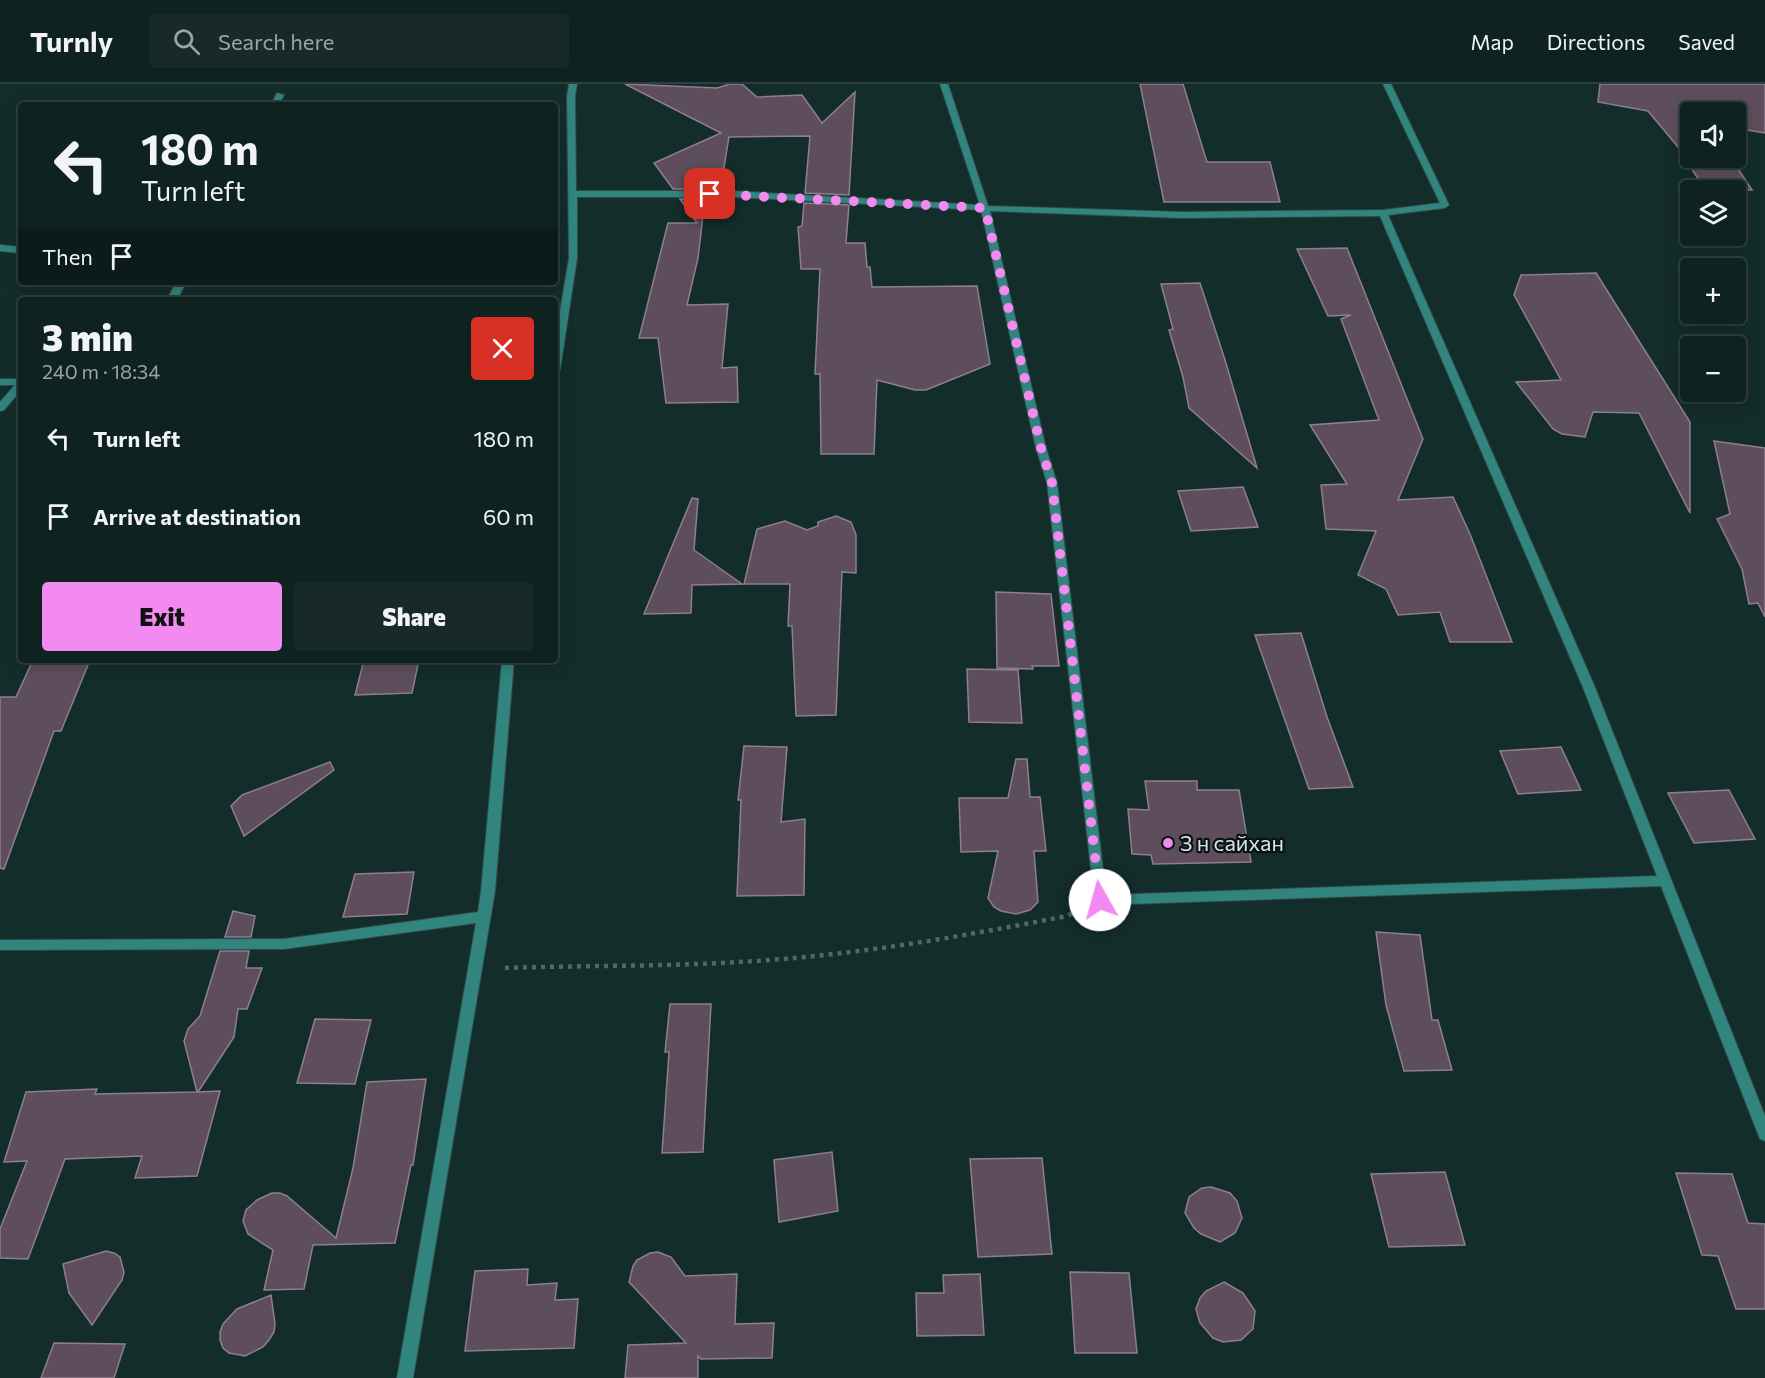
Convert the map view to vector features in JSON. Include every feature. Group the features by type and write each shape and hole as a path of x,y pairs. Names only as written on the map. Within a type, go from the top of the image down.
{"street":[{"path":"558,351 573,258 571,96 573,84"},
{"path":"944,84 985,208 1041,448 1052,483 1100,900 1664,881"},
{"path":"574,194 732,194 985,208 1182,215 1383,213 1445,205 1387,84"},
{"path":"276,102 280,95"},
{"path":"1383,213 1588,685 1765,1134"},
{"path":"0,248 18,250"},
{"path":"0,382 18,383"},
{"path":"0,408 18,387"},
{"path":"405,1378 488,891 508,663"},
{"path":"0,945 284,944 483,917"}],"path":[{"path":"475,969 728,963 866,951 948,939 1067,916 1100,900"}],"building":[{"path":"625,84 717,88 730,84 742,84 757,97 802,95 822,123 855,92 849,195 805,193 810,136 729,137 721,185 707,185 706,189 673,189 654,163 721,133"},
{"path":"1140,84 1183,84 1207,162 1270,162 1280,202 1164,202"},
{"path":"1600,84 1765,84 1765,133 1746,130 1746,102 1680,102 1680,150 1648,111 1598,102"},
{"path":"1691,168 1738,168 1745,180 1699,180"},
{"path":"1746,181 1752,190 1746,190"},
{"path":"680,199 705,199 698,258 687,305 728,304 722,368 737,367 738,402 666,403 658,338 639,338 668,223 697,223"},
{"path":"804,203 849,205 846,243 865,243 872,287 977,286 990,364 926,390 915,390 877,380 874,454 821,454 820,374 815,374 820,269 801,269 798,227 802,226"},
{"path":"1347,248 1423,439 1398,500 1453,497 1470,534 1512,642 1450,642 1440,612 1398,615 1386,589 1358,575 1376,531 1326,529 1321,485 1347,484 1310,425 1379,420 1341,319 1351,315 1328,316 1297,249"},
{"path":"1596,273 1690,422 1690,513 1639,413 1593,412 1585,437 1562,434 1553,429 1516,382 1561,380 1514,295 1521,275"},
{"path":"1200,283 1257,468 1189,408 1183,377 1169,330 1173,329 1161,284"},
{"path":"1714,441 1765,448 1765,617 1758,603 1749,604 1742,569 1717,519 1730,514"},
{"path":"1243,487 1258,527 1191,531 1178,491"},
{"path":"692,498 698,499 694,550 742,584 692,585 691,613 644,614"},
{"path":"836,516 851,522 856,535 856,573 842,572 836,715 796,716 792,626 788,626 790,584 744,584 757,529 785,521 807,530 818,526 818,522"},
{"path":"996,592 1051,594 1059,666 1032,666 1033,669 997,668"},
{"path":"1301,633 1327,717 1353,787 1309,789 1255,635"},
{"path":"32,663 89,663 61,731 54,731 4,869 0,868 0,697 16,697"},
{"path":"363,663 418,663 412,693 355,695"},
{"path":"967,669 1018,670 1022,723 969,722"},
{"path":"744,746 787,747 781,822 805,819 804,895 737,896 741,800 738,800"},
{"path":"1561,747 1581,790 1518,794 1500,751"},
{"path":"1016,759 1027,759 1030,797 1040,797 1046,851 1034,851 1038,902 1030,910 1016,914 994,907 988,898 998,851 961,852 959,798 1008,798"},
{"path":"330,762 334,770 244,836 231,806 242,795"},
{"path":"1145,781 1197,781 1197,790 1239,790 1251,862 1153,864 1151,855 1132,854 1128,809 1149,810"},
{"path":"1729,790 1755,839 1694,843 1668,793"},
{"path":"414,872 407,914 343,917 355,874"},
{"path":"233,911 255,916 251,937 225,937"},
{"path":"1376,932 1420,935 1432,1020 1438,1020 1452,1070 1404,1071 1386,1005"},
{"path":"220,951 249,951 246,968 262,968 247,1009 238,1009 234,1037 198,1092 220,1091 197,1176 135,1178 142,1156 65,1159 28,1259 0,1258 0,1229 27,1161 4,1162 26,1092 97,1089 95,1094 197,1092 184,1041 188,1029 200,1016"},
{"path":"670,1004 711,1004 703,1152 662,1153 669,1052 665,1052"},
{"path":"315,1019 371,1020 355,1084 297,1083"},
{"path":"426,1079 413,1165 411,1165 395,1243 313,1245 304,1289 264,1290 273,1250 248,1234 243,1221 246,1210 257,1200 272,1193 280,1193 287,1196 336,1238 353,1168 367,1082"},
{"path":"832,1152 838,1211 779,1222 774,1160"},
{"path":"1042,1158 1052,1254 978,1257 970,1159"},
{"path":"1445,1172 1465,1245 1389,1247 1371,1174"},
{"path":"1676,1173 1732,1174 1748,1223 1765,1224 1765,1309 1736,1309 1718,1256 1702,1255"},
{"path":"1211,1187 1230,1193 1237,1201 1242,1218 1235,1233 1220,1242 1201,1234 1194,1228 1185,1213 1189,1197 1202,1188"},
{"path":"106,1251 120,1257 124,1272 122,1280 92,1325 69,1293 63,1264"},
{"path":"658,1252 671,1257 685,1276 737,1274 735,1324 774,1323 772,1358 701,1359 698,1356 698,1378 625,1378 628,1345 686,1343 629,1282 637,1260 650,1253"},
{"path":"528,1269 527,1285 557,1283 555,1300 578,1299 574,1348 465,1351 475,1271"},
{"path":"1070,1272 1129,1273 1137,1353 1075,1353"},
{"path":"980,1274 984,1335 917,1336 916,1293 944,1293 943,1275"},
{"path":"1224,1282 1243,1293 1255,1311 1253,1329 1241,1340 1223,1342 1213,1338 1200,1323 1196,1309 1200,1298 1206,1291"},
{"path":"271,1295 275,1324 274,1332 269,1340 263,1347 245,1356 229,1353 223,1348 220,1340 223,1324 237,1309"},
{"path":"54,1343 125,1344 114,1378 41,1378"}],"place":[{"name":"3 н сайхан","path":"1168,843"}],"route":[{"path":"710,194 985,208 1041,448 1052,483 1100,900"}]}
